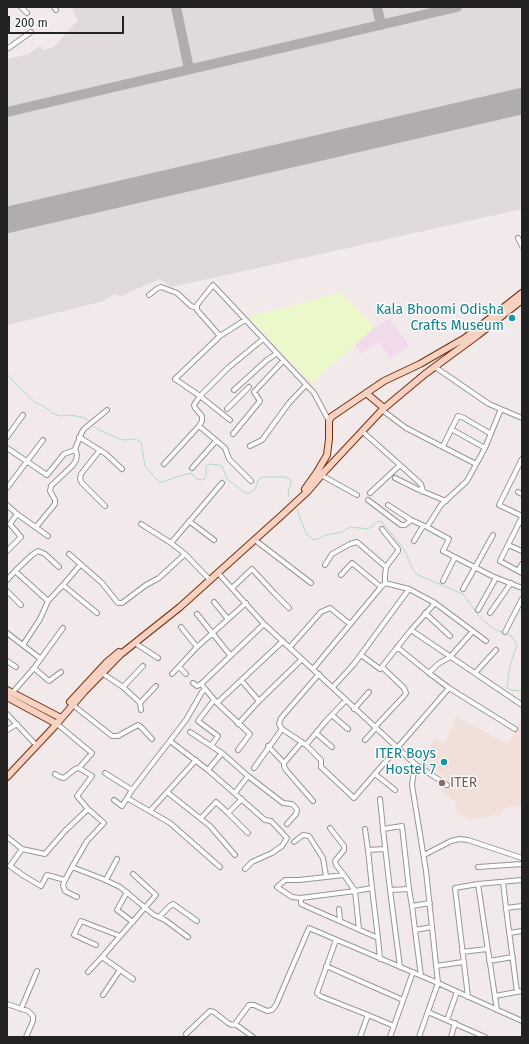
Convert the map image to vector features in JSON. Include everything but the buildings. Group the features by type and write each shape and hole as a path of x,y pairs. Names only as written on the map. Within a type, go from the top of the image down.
{"main road":[{"path":"7,777 37,746 58,720 75,695 107,662 137,636 180,603 305,488 327,455 329,439 328,421 334,415 384,381 420,364 465,338 522,293"},
{"path":"58,720 102,673 135,643 219,574 308,491 321,475 383,409 522,300"},
{"path":"366,393 383,409"},
{"path":"10,691 58,720"},
{"path":"7,697 58,720"}],"street":[{"path":"21,7 27,13"},
{"path":"7,49 31,32"},
{"path":"518,238 522,246"},
{"path":"197,308 213,285 314,393 328,421"},
{"path":"149,296 161,287 176,293 191,306 197,308 197,310 220,336"},
{"path":"230,420 200,396 175,379 220,336 245,320"},
{"path":"164,464 202,421 202,416 194,405 200,396 228,368 263,339"},
{"path":"234,390 267,360 276,354"},
{"path":"254,392 283,360"},
{"path":"435,367 490,404 522,418"},
{"path":"232,434 260,401 254,392 243,382"},
{"path":"250,446 262,440 289,403 306,385"},
{"path":"227,409 249,387"},
{"path":"383,409 406,428 476,464"},
{"path":"414,541 441,505 467,481 485,448 501,409"},
{"path":"36,527 54,506 55,500 50,492 50,489 73,465 77,458 75,450 84,429 107,410"},
{"path":"7,437 23,414"},
{"path":"443,446 458,416 491,434"},
{"path":"199,426 226,450 228,457 232,462 251,481"},
{"path":"451,429 485,448"},
{"path":"362,432 421,484 423,492"},
{"path":"80,437 106,454 122,469"},
{"path":"7,488 43,440"},
{"path":"192,468 216,441"},
{"path":"7,448 47,475 64,454 75,450"},
{"path":"100,450 81,474 80,479 82,483 105,506"},
{"path":"522,459 499,505 522,517 500,561 520,572 522,564"},
{"path":"370,493 400,465"},
{"path":"321,475 357,495"},
{"path":"395,478 423,492 446,501"},
{"path":"171,543 222,483"},
{"path":"368,500 401,525 405,525 411,520"},
{"path":"7,505 48,536"},
{"path":"388,505 411,520 449,539 443,551 496,578 522,588"},
{"path":"7,551 21,536 10,524 17,514"},
{"path":"189,521 214,540"},
{"path":"141,524 171,543 185,554 208,578"},
{"path":"313,669 385,583 386,567 398,549 382,529"},
{"path":"463,589 493,535"},
{"path":"255,540 311,583"},
{"path":"325,565 332,554 350,544 357,542 386,567"},
{"path":"508,544 522,551"},
{"path":"7,580 38,551 45,554 59,567"},
{"path":"68,554 102,583 118,603 121,603 146,584 159,578 185,554"},
{"path":"443,580 456,557"},
{"path":"341,575 352,563 381,587"},
{"path":"23,645 40,619 48,601 64,585 81,564"},
{"path":"232,588 252,569 289,608"},
{"path":"15,571 48,601"},
{"path":"219,574 264,624 333,687 354,709 415,764 447,785"},
{"path":"478,610 496,578"},
{"path":"385,583 409,589 435,602 486,641"},
{"path":"490,613 511,583"},
{"path":"64,585 97,613"},
{"path":"333,687 361,655 409,589"},
{"path":"7,591 22,605"},
{"path":"505,632 522,599"},
{"path":"214,602 228,619"},
{"path":"361,655 380,670 435,602"},
{"path":"172,674 197,647 246,604"},
{"path":"290,647 320,612 330,608 350,624"},
{"path":"197,614 230,655"},
{"path":"425,614 450,636"},
{"path":"193,683 197,686 201,684 264,624"},
{"path":"181,627 197,647"},
{"path":"10,691 34,668 63,628"},
{"path":"411,630 522,705"},
{"path":"429,673 438,664 450,657 473,632"},
{"path":"7,633 41,659"},
{"path":"211,746 218,736 198,721 215,702 283,641"},
{"path":"135,643 158,658"},
{"path":"398,647 448,688 515,728"},
{"path":"475,674 496,650"},
{"path":"238,724 302,659"},
{"path":"7,661 16,667"},
{"path":"123,687 143,666"},
{"path":"179,666 186,674"},
{"path":"365,740 406,693 404,688 382,667"},
{"path":"34,668 49,681 60,672"},
{"path":"102,673 123,687 140,703 142,710"},
{"path":"319,674 281,718 278,724 282,729 306,745 321,760 321,767 354,798 448,688"},
{"path":"241,680 259,701"},
{"path":"201,684 215,702 250,734 238,750"},
{"path":"140,703 156,686"},
{"path":"114,800 122,806 132,790 186,720 205,689"},
{"path":"354,709 369,692"},
{"path":"306,745 346,700"},
{"path":"73,705 112,736 118,736 138,725 152,739"},
{"path":"7,714 37,746"},
{"path":"332,715 348,729"},
{"path":"55,774 64,778 75,769 79,768 92,753 58,720"},
{"path":"7,730 17,724"},
{"path":"254,768 268,746 282,729"},
{"path":"190,732 222,753 248,776 283,803 292,804 296,808 296,814 287,824"},
{"path":"316,733 332,747"},
{"path":"170,741 196,760 265,820 271,821 284,833 287,838 282,846 272,853 252,862 245,869"},
{"path":"284,763 302,742"},
{"path":"268,746 284,763 286,770 313,801"},
{"path":"208,770 222,753"},
{"path":"150,811 196,760"},
{"path":"415,764 412,785 424,855 438,983 419,1037"},
{"path":"77,897 65,891 63,885 86,841 104,823 88,809 77,796 92,776 79,768"},
{"path":"105,772 132,790"},
{"path":"375,774 395,790"},
{"path":"235,793 248,776"},
{"path":"167,792 210,826 235,855"},
{"path":"127,798 170,823 220,867"},
{"path":"228,813 242,799"},
{"path":"380,799 384,849 400,967"},
{"path":"200,818 216,802 248,833"},
{"path":"7,837 22,849 45,854 65,831 88,809"},
{"path":"383,829 402,826 421,976"},
{"path":"330,828 344,846 344,850 335,861 336,865 355,891 359,928"},
{"path":"365,829 380,959"},
{"path":"294,842 303,835 308,835 321,855 326,876"},
{"path":"424,855 460,839 468,840 522,858"},
{"path":"22,849 10,866 41,886 47,875 65,880"},
{"path":"368,850 384,849"},
{"path":"106,880 117,859"},
{"path":"478,867 522,864"},
{"path":"72,867 120,887 145,908 159,918 165,920 188,937"},
{"path":"133,874 156,894"},
{"path":"344,875 285,880 277,887 292,897 301,898 372,888"},
{"path":"468,997 455,888 478,884 522,880"},
{"path":"495,996 520,992 509,933 503,882"},
{"path":"478,884 496,1010"},
{"path":"390,890 409,889"},
{"path":"88,972 160,890"},
{"path":"127,892 117,910 133,922"},
{"path":"301,898 301,904 359,928 378,938"},
{"path":"159,918 173,904 197,921"},
{"path":"412,906 430,904"},
{"path":"506,908 522,906"},
{"path":"339,908 340,920"},
{"path":"96,945 74,935 81,921 120,936"},
{"path":"415,930 432,927"},
{"path":"235,1024 249,1005 254,1005 267,1011 270,1011 276,1005 308,928 413,972 522,1021"},
{"path":"509,933 522,931"},
{"path":"336,940 317,992 318,995 394,1026"},
{"path":"462,952 487,949"},
{"path":"102,957 132,980"},
{"path":"489,961 513,957"},
{"path":"436,966 463,962"},
{"path":"326,966 403,1000"},
{"path":"22,1009 37,970"},
{"path":"103,995 120,970"},
{"path":"390,1037 413,972"},
{"path":"447,1020 457,992"},
{"path":"7,1004 31,1013 34,1018 26,1037"},
{"path":"186,1034 210,1011 214,1012 231,1025 235,1024 253,1037"},
{"path":"428,1012 482,1036"},
{"path":"360,1037 368,1015"},
{"path":"516,1017 522,1016"},
{"path":"451,1037 455,1023"}],"shaded area":[{"path":"71,7 522,7 522,209 171,287 160,279 121,296 114,294 104,301 7,325 7,59 28,54 40,46 43,50 54,47 78,20"},
{"path":"390,319 409,346 390,359 379,342 362,354 354,343 374,328"},
{"path":"456,717 508,744 522,717 522,806 513,806 504,809 500,814 471,820 457,813 456,802 441,792 446,777 422,766 434,738 445,743"}],"green space":[{"path":"341,293 375,327 312,383 248,317"}],"waterway":[{"path":"7,374 35,402 45,407 52,413 60,416 70,415 85,418 90,422"},
{"path":"92,425 97,429 119,439 135,439 141,442 145,466 159,482 191,473 196,479 203,480 206,476 206,466 210,464 222,466 227,479 245,493 255,490 258,480 262,477 285,477 291,480 288,492 289,497"},
{"path":"297,509 305,531 308,536 314,540 326,535 342,532 350,527 368,529 379,521 382,522 404,549 416,574 463,594 484,621 494,629 504,633"},
{"path":"507,634 512,637 517,645 510,665 507,688 510,690 522,691"}],"taxiway":[{"path":"176,7 189,69"},
{"path":"377,7 381,25"},
{"path":"7,112 457,7"},
{"path":"7,221 13,219"}],"runway":[{"path":"7,220 522,101"}],"place":[{"name":"Kala Bhoomi Odisha Crafts Museum","path":"512,318"},
{"name":"ITER Boys Hostel 7","path":"444,762"},
{"name":"ITER","path":"442,783"}]}
